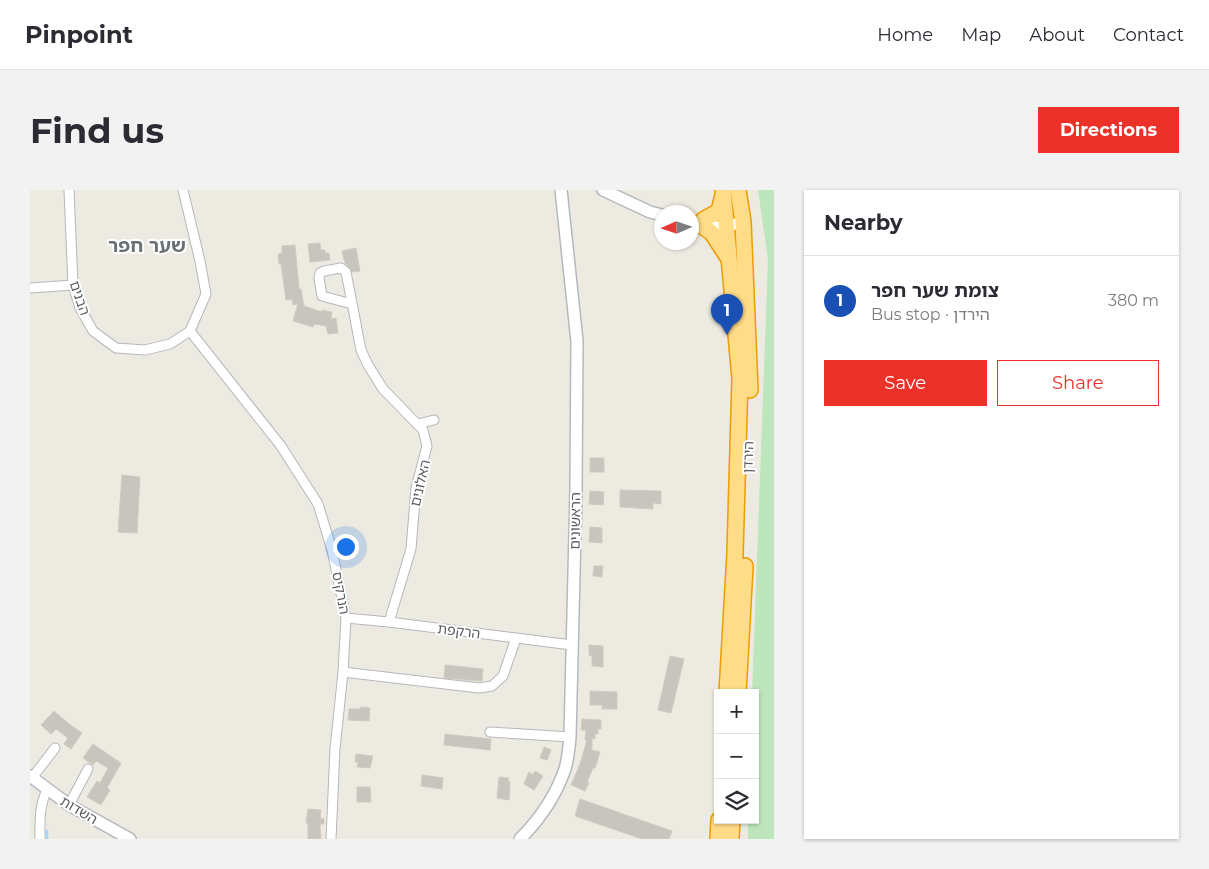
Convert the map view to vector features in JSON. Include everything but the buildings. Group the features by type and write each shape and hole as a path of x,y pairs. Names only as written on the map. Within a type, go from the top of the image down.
{"highway":[{"name":"הירדן","path":"728,190 743,222 750,378 746,547 738,689"},
{"name":"הירדן","path":"726,689 735,553 740,379 726,223 728,190"},
{"path":"699,221 719,211 728,190"},
{"path":"699,223 712,232 730,261"},
{"path":"718,839 719,824"},
{"path":"731,839 732,824"}],"street":[{"name":"הבנים","path":"69,190 73,285 80,308 93,331 116,348 144,350 170,344 190,331"},
{"path":"183,190 206,294 190,331"},
{"name":"הראשונים","path":"520,839 541,814 554,794 566,768 570,738 576,491 577,340 561,190"},
{"path":"603,190 654,213"},
{"path":"699,222 743,222"},
{"name":"האלונים","path":"352,304 322,296 320,273 324,270 344,269 346,272 361,350 368,365 383,389 418,424 426,437 426,454 414,497 411,549 388,622"},
{"path":"30,288 73,285"},
{"name":"הנרקיס","path":"190,331 281,446 318,504 332,550 346,618 343,672 335,749 331,839"},
{"path":"418,424 434,420"},
{"name":"הרקפת","path":"346,618 572,645"},
{"path":"343,672 480,688 492,686 503,676 516,638"},
{"path":"490,732 570,738"},
{"path":"31,777 55,748"},
{"path":"69,805 88,769"},
{"name":"השדות","path":"31,777 69,805 130,839"},
{"path":"30,833 40,836 40,812 42,800 47,790"}],"green space":[{"path":"758,190 774,190 774,839 748,839 748,824 759,824 759,689 752,689 768,260"}],"waterway":[{"path":"47,831 47,839"}],"place":[{"name":"צומת שער חפר","path":"727,335"}],"district":[{"name":"שער חפר","path":"147,245"}]}
